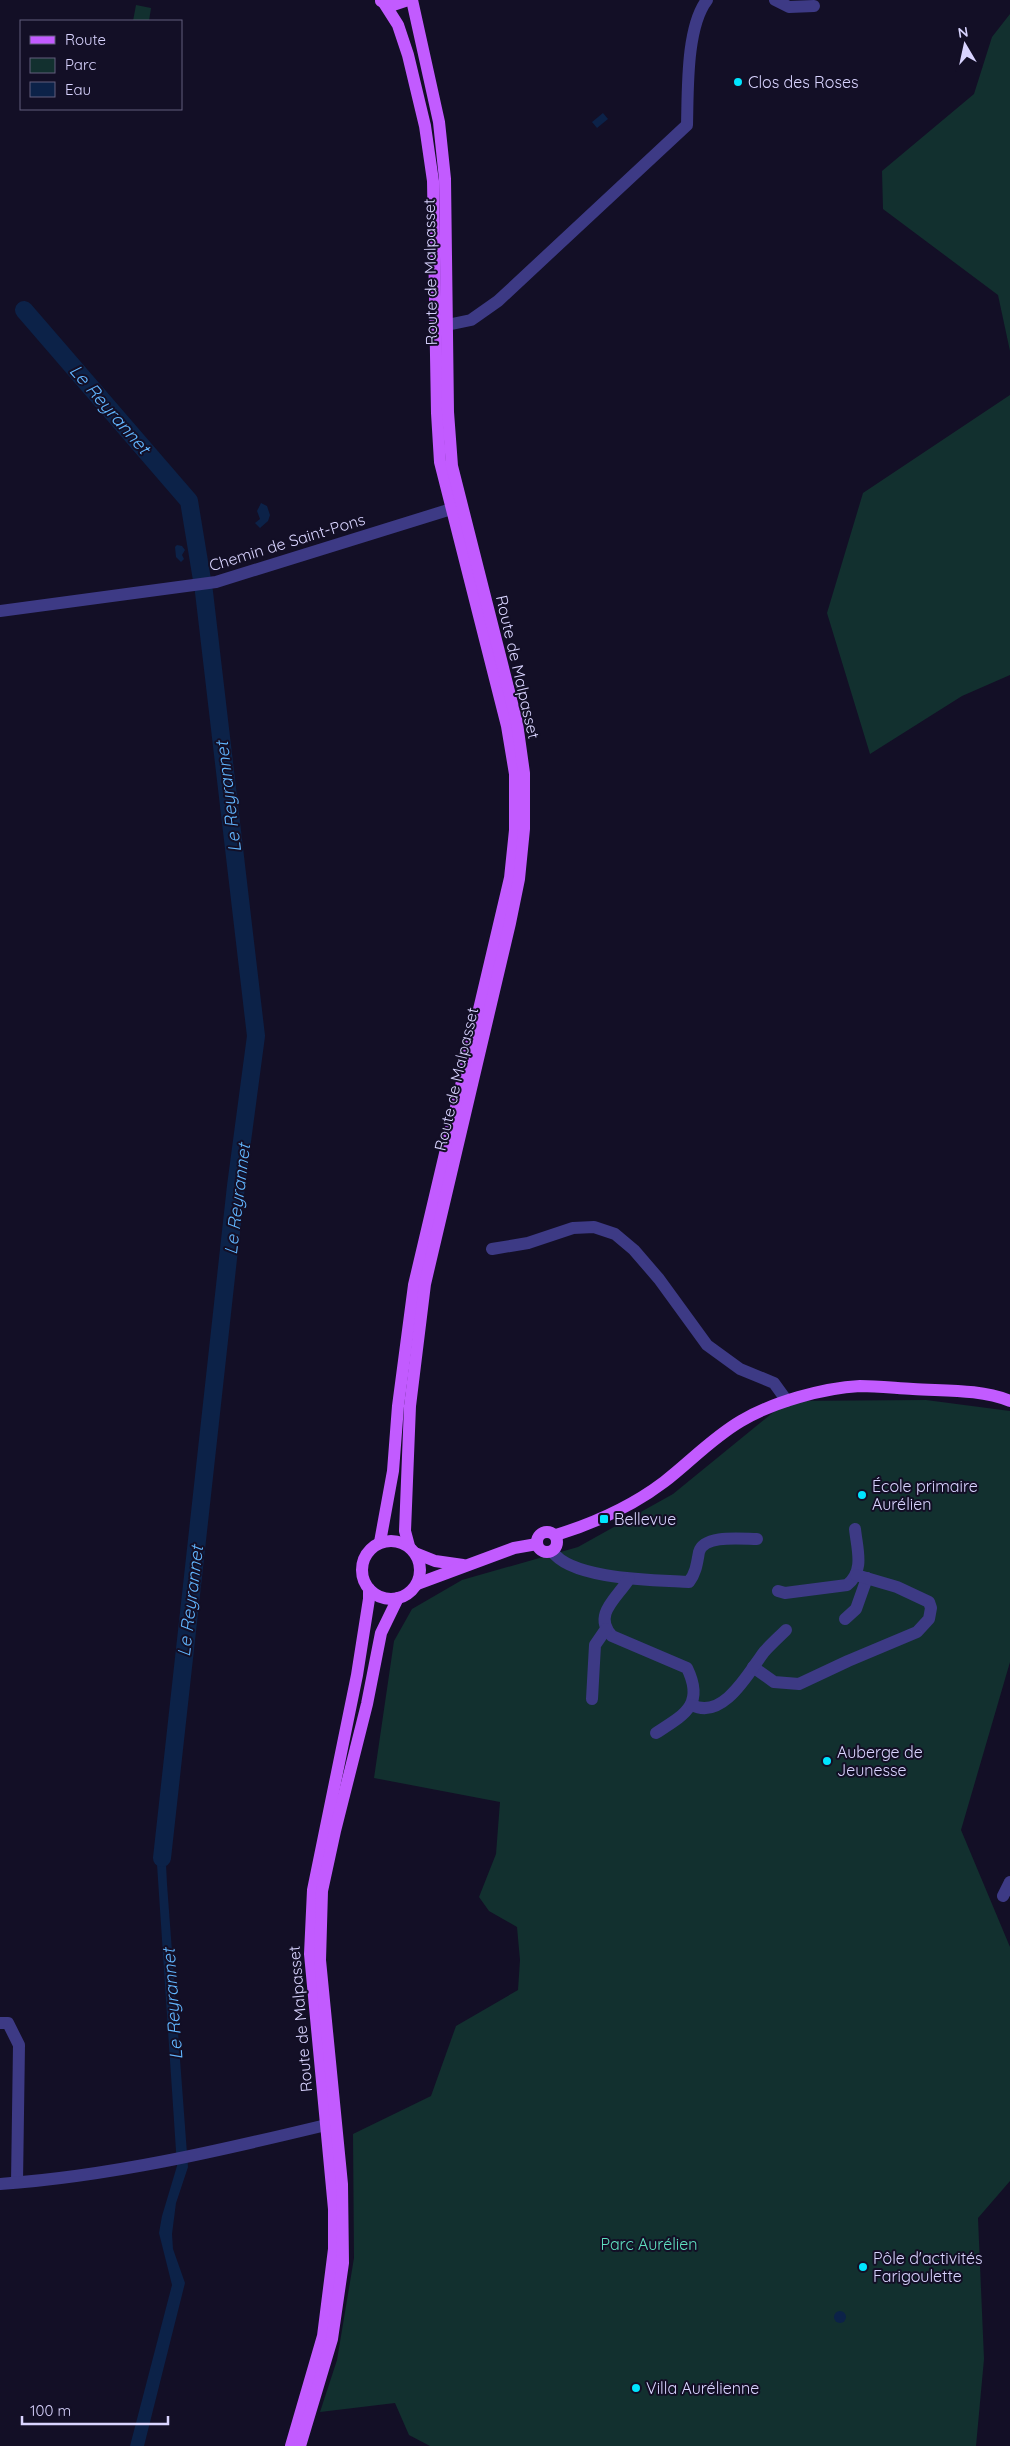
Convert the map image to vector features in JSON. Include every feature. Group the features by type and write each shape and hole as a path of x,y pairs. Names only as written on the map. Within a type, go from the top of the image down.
{"main road":[{"path":"381,1 394,5 410,0"},
{"name":"Route de Malpasset","path":"380,1542 394,1471 398,1406 414,1285 510,878 515,830 515,774 507,726 456,508 450,439 445,179 429,71 410,0"},
{"name":"Route de Malpasset","path":"381,1 398,25 408,55 425,126 433,180 437,413 440,462 456,508 517,723 524,773 524,829 519,879 425,1284 410,1406 405,1531 412,1549"},
{"path":"556,1535 604,1519 620,1510 663,1482 702,1449 742,1420 787,1401 826,1390 860,1386 987,1394 1010,1401"},
{"path":"543,1532 552,1532 556,1535 558,1544 552,1551 546,1552 540,1549 537,1539 543,1532"},
{"path":"412,1549 420,1563 420,1574 417,1584 409,1593 398,1598 386,1599 369,1589 362,1575 362,1566 365,1556 380,1542 390,1540 412,1549 435,1562 452,1565 470,1564"},
{"path":"417,1584 514,1548 537,1544"},
{"name":"Route de Malpasset","path":"300,2446 302,2425 322,2336 334,2249 334,2209 309,1927 316,1872 357,1675 370,1599 369,1589"},
{"name":"Route de Malpasset","path":"291,2446 302,2425 332,2339 343,2263 344,2218 342,2184 320,1960 325,1872 367,1704 381,1633 398,1598"}],"street":[{"path":"448,325 471,320 498,301 687,125 689,57 700,9 707,0"},
{"path":"775,0 789,7 814,6"},
{"name":"Chemin de Saint-Pons","path":"0,611 216,582 456,508"},
{"path":"492,1249 528,1243 573,1228 594,1227 615,1234 634,1250 659,1279 707,1345 740,1368 774,1383 787,1401"},
{"path":"846,1619 856,1609 861,1577 855,1529"},
{"path":"552,1551 557,1559 571,1567 629,1579 689,1582 694,1576 700,1549 705,1543 720,1539 757,1540"},
{"path":"753,1667 774,1682 799,1684 917,1632 929,1619 930,1608 928,1602 896,1586 861,1577 846,1585 785,1593 778,1591"},
{"path":"629,1579 604,1614 603,1623 606,1630 612,1636 687,1668 693,1686 692,1705 685,1714 656,1733"},
{"path":"592,1699 594,1645 606,1630"},
{"path":"692,1705 698,1708 718,1705 740,1686 765,1650 786,1630"},
{"path":"1003,1896 1010,1882"},
{"path":"0,2023 8,2023 19,2045 17,2182"},
{"path":"0,2184 47,2180 170,2161 326,2125"}],"green space":[{"path":"136,5 151,8 149,20 133,20"},
{"path":"1010,14 1010,351 998,295 883,209 882,171 974,94 992,37"},
{"path":"1010,395 1010,675 962,696 870,754 827,613 863,493"},
{"name":"Parc Aurélien","path":"926,1400 1010,1411 1010,1662 961,1830 1010,1947 1010,2181 978,2218 984,2359 976,2446 430,2446 409,2435 395,2403 320,2412 337,2360 354,2258 353,2134 431,2096 456,2026 518,1990 520,1960 517,1927 489,1911 479,1897 496,1854 500,1802 374,1778 394,1641 412,1609 462,1580 578,1547 673,1494 787,1401"}],"water":[{"path":"603,113 608,119 597,128 592,122"},
{"path":"261,503 267,506 270,515 268,521 260,528 255,523 260,519 257,511"},
{"path":"177,545 182,546 185,550 182,555 184,559 181,562 176,557 175,547"},
{"name":"Le Reyrannet","path":"161,1836 167,1836 165,1844 167,1884 188,2167 176,2203 172,2234 173,2249 185,2283 144,2446 130,2446 172,2285 159,2233 162,2216 177,2166 156,1849"},
{"path":"842,2311 845,2312 845,2322 838,2323 835,2322 834,2315 835,2312"}],"waterway":[{"name":"Le Reyrannet","path":"24,310 189,501 204,592 256,1036 236,1186 162,1858"}],"place":[{"name":"Clos des Roses","path":"738,82"},
{"name":"École primaire Aurélien","path":"862,1495"},
{"name":"Bellevue","path":"604,1519"},
{"name":"Auberge de Jeunesse","path":"827,1761"},
{"name":"Pôle d'activités Farigoulette","path":"863,2267"},
{"name":"Villa Aurélienne","path":"636,2388"}]}
